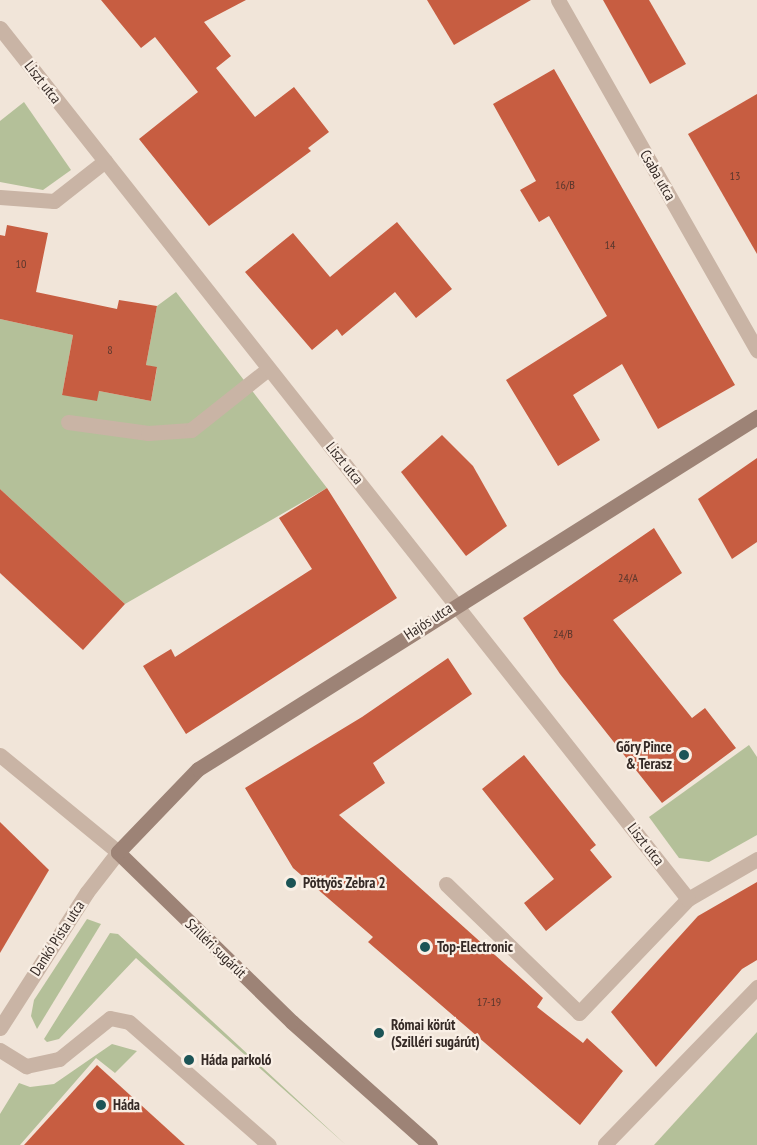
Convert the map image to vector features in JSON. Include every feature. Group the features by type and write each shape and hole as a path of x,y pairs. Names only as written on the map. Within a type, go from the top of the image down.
{"main road":[{"name":"Hajós utca","path":"118,852 198,769 457,602 757,417"},
{"name":"Szilléri sugárút","path":"118,852 292,1022 430,1145"}],"street":[{"name":"Csaba utca","path":"558,0 757,350"},
{"name":"Liszt utca","path":"0,28 268,369 457,602 688,899"},
{"path":"0,197 54,201 105,161"},
{"path":"68,422 148,434 191,430 268,369"},
{"name":"Szilléri sugárút","path":"0,755 118,852"},
{"name":"Dankó Pista utca","path":"0,1028 87,892 118,852"},
{"path":"446,884 579,1013 688,899 757,859"},
{"path":"605,1144 757,987"},
{"path":"0,1050 26,1066 59,1059 111,1018 129,1022 269,1145"}],"green space":[{"path":"24,102 71,170 43,190 0,182 0,121"},
{"path":"176,292 327,488 125,604 0,489 0,319 73,335 62,395 99,391 151,401 157,368 146,365 157,306"},
{"path":"749,745 757,757 757,835 709,862 679,858 649,817"},
{"path":"87,919 101,924 37,1029 31,1016 34,1000"},
{"path":"110,933 118,934 346,1145 136,958 59,1039 47,1042 44,1039"},
{"path":"757,1032 757,1145 654,1145"},
{"path":"112,1044 137,1051 115,1073 96,1058 20,1145 0,1145 0,1114 19,1083 30,1087 54,1084"}],"building":[{"path":"101,0 246,0 204,22 231,56 216,68 255,117 294,87 329,132 308,148 311,151 209,226 139,139 198,92 155,37 141,48"},
{"path":"427,0 531,0 454,45"},
{"path":"603,0 649,0 686,64 650,84"},
{"path":"554,69 735,385 658,429 622,364 573,395 600,440 558,466 506,380 607,316 549,216 539,222 520,190 536,181 493,104"},
{"path":"757,94 757,254 688,134"},
{"path":"397,222 452,289 416,318 395,292 342,336 337,329 312,350 245,272 293,233 330,277"},
{"path":"7,225 48,233 36,292 117,309 119,300 157,306 146,365 157,367 151,401 99,391 97,401 62,395 73,335 0,319 0,235 5,236"},
{"path":"442,435 473,466 507,526 466,556 401,472"},
{"path":"757,458 757,542 732,559 698,499"},
{"path":"327,488 397,598 186,734 143,666 171,649 175,657 312,569 279,518"},
{"path":"0,489 125,604 83,650 0,573"},
{"path":"654,528 682,573 613,620 692,718 705,708 736,748 662,803 560,674 523,618"},
{"path":"448,658 472,694 373,763 385,783 339,815 543,998 537,1007 583,1043 587,1038 623,1071 580,1125 368,942 373,937 293,868 245,788 362,717"},
{"path":"524,755 596,845 590,850 612,877 546,931 524,903 554,879 482,789"},
{"path":"0,822 49,870 0,953"},
{"path":"757,882 757,960 742,969 656,1067 611,1012 698,916"},
{"name":"Háda","path":"97,1065 185,1145 24,1145"}],"place":[{"name":"Gőry Pince & Terasz","path":"684,755"},
{"name":"Pöttyös Zebra 2","path":"291,883"},
{"name":"Top-Electronic","path":"425,947"},
{"name":"Római körút (Szilléri sugárút)","path":"379,1033"},
{"name":"Háda parkoló","path":"189,1060"},
{"name":"Háda","path":"101,1105"}]}
